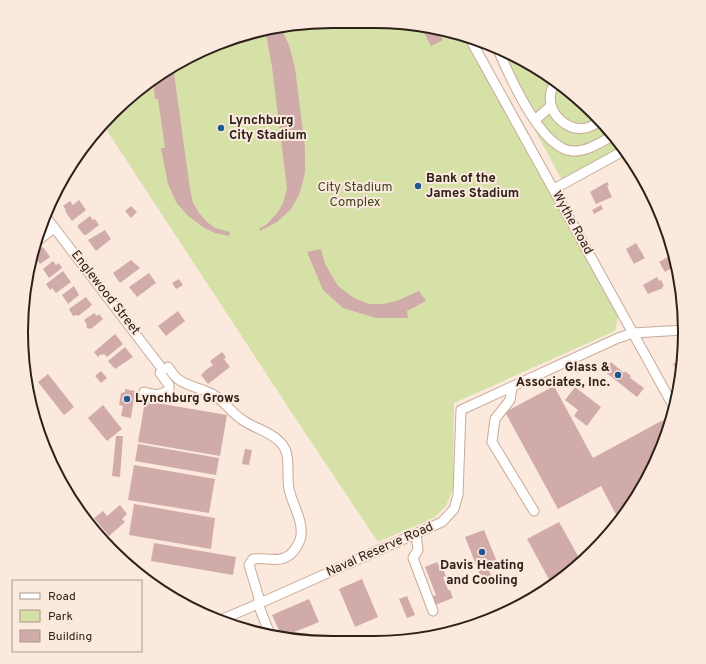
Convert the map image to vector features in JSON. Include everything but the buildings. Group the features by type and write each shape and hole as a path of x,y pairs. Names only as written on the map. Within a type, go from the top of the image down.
{"street":[{"name":"Wythe Road","path":"473,44 670,400"},
{"path":"501,56 519,96 535,120 558,146 570,151 585,150 608,138"},
{"path":"553,86 550,95 551,106 555,115 562,122 570,127 580,128 590,127 595,124"},
{"path":"535,120 551,106"},
{"path":"554,190 620,153"},
{"name":"Englewood Street","path":"49,221 164,370"},
{"path":"43,236 54,228"},
{"name":"Naval Reserve Road","path":"227,617 442,522 454,509 458,496 461,410 618,338 633,333 678,330"},
{"path":"144,392 153,395 163,394 169,390 169,385 164,370"},
{"path":"164,370 178,379 212,394 242,419 271,434 280,441 285,448 288,457 289,489 300,522 301,536 296,547 289,556 275,560 261,558 253,559 249,565 259,598 258,604 268,629"},
{"path":"512,387 510,400 494,419 492,442 534,511"},
{"path":"416,534 418,550 413,558 433,611"}],"green space":[{"name":"City Stadium Complex","path":"374,28 414,31 453,38 465,42 618,316 615,331 454,403 453,489 446,506 434,518 378,542 106,129 132,103 163,79 198,59 253,38 312,29"},
{"path":"492,52 526,69 559,91 589,117 617,150 562,180"}],"place":[{"name":"Lynchburg City Stadium","path":"221,128"},
{"name":"Bank of the James Stadium","path":"418,186"},
{"name":"Glass & Associates, Inc.","path":"618,375"},
{"name":"Lynchburg Grows","path":"127,399"},
{"name":"Davis Heating and Cooling","path":"482,552"}]}
